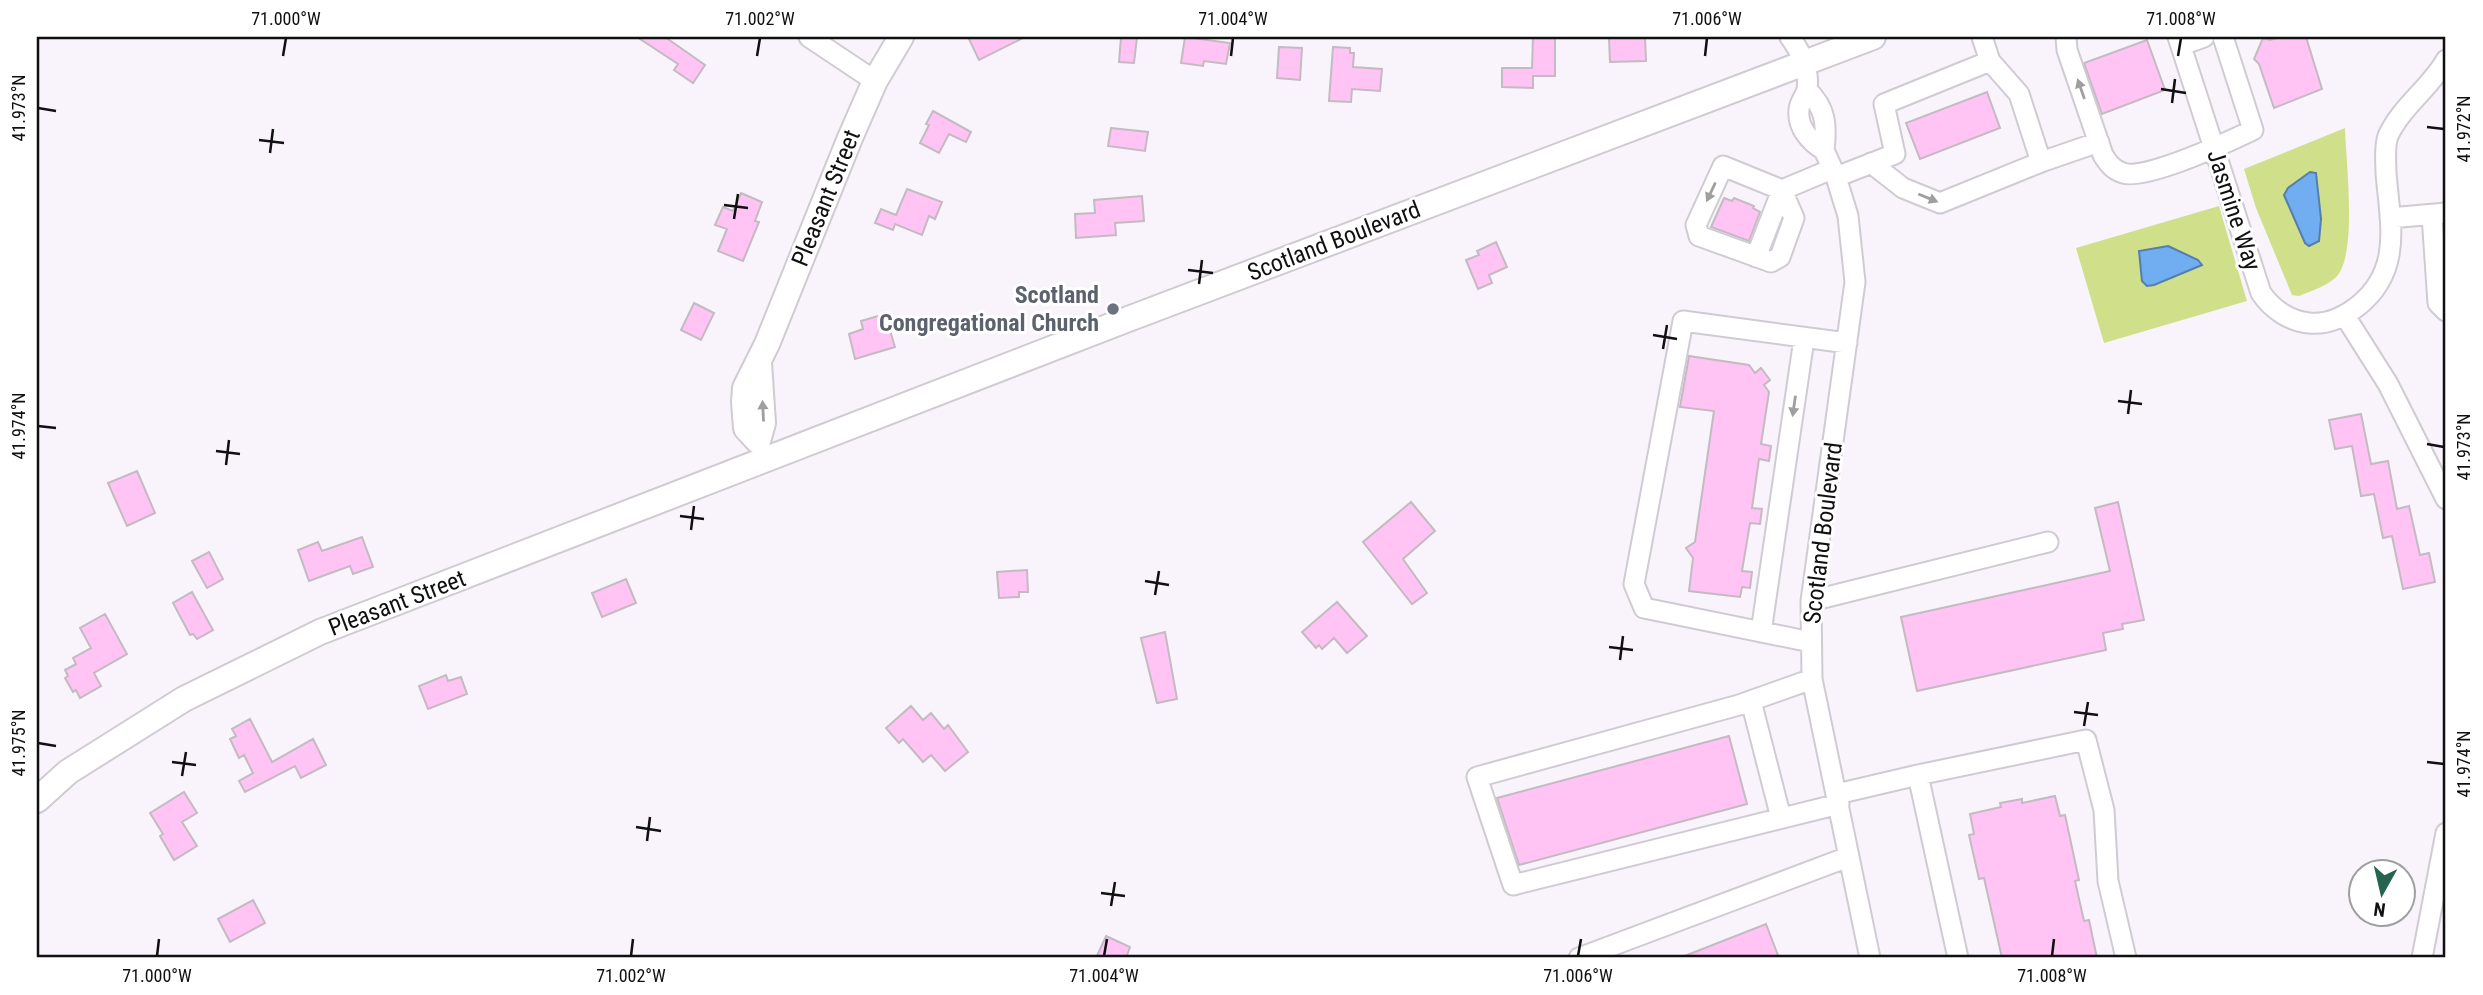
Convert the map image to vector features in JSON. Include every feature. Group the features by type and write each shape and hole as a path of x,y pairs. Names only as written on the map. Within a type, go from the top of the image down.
{"main road":[{"name":"Pleasant Street","path":"37,800 68,772 184,699 320,632 760,451 746,428 745,388 759,363 845,148 875,81 901,37"},
{"path":"1804,64 1873,37"},
{"name":"Scotland Boulevard","path":"760,451 1123,321 1804,64"}],"street":[{"path":"809,37 875,81"},
{"path":"1790,37 1804,64"},
{"path":"1804,64 1808,37"},
{"path":"1982,37 1990,61 2019,93 2041,162"},
{"path":"2066,37 2067,50 2109,165 2122,173 2136,175 2215,149 2253,130 2223,37"},
{"path":"2180,41 2204,37"},
{"name":"Jasmine Way","path":"2180,41 2261,293 2269,304 2293,320 2309,323 2345,316 2373,293 2389,261 2390,218"},
{"path":"2446,60 2397,121 2387,138 2386,163 2390,218 2439,214 2438,303 2446,311"},
{"path":"1784,196 1723,166 1696,225 1699,236 1760,258 1784,196 1834,173 1895,154 1884,104 1990,61"},
{"name":"Scotland Boulevard","path":"1804,64 1807,90 1799,109 1799,120 1810,140 1824,150 1834,173 1848,216 1856,282 1811,601 1812,679 1870,958"},
{"path":"1871,163 1903,188 1940,203 2041,162 2099,142"},
{"path":"2345,316 2388,384 2446,499"},
{"path":"1811,642 1644,608 1634,584 1682,321 1847,343"},
{"path":"1761,632 1804,339"},
{"path":"1811,601 2048,542"},
{"path":"1812,679 1751,701 1477,777 1513,885 1781,818 1918,775 2086,740 2104,810 2108,881 2126,958"},
{"path":"1751,701 1781,818"},
{"path":"1918,775 1958,958"},
{"path":"2422,958 2446,833"},
{"path":"1579,958 1848,857"}],"green space":[{"path":"2345,128 2349,226 2344,263 2335,279 2299,296 2292,295 2256,208 2244,169","holes":["2316,173 2321,231 2309,246 2295,221"]},
{"path":"2219,206 2247,301 2104,343 2076,248"}],"water":[{"path":"2310,172 2316,173 2321,219 2319,241 2309,246 2305,243 2284,195 2288,188"},
{"path":"2168,246 2198,260 2202,265 2147,286 2142,281 2139,251"}],"building":[{"path":"637,37 665,37 705,65 693,83 674,70 678,64"},
{"path":"968,37 1025,37 979,60"},
{"path":"1121,37 1137,37 1134,63 1119,62"},
{"path":"1185,37 1230,43 1226,64 1204,61 1203,66 1181,63"},
{"path":"1533,37 1555,37 1555,76 1533,76 1533,88 1502,87 1502,68 1532,68"},
{"path":"1645,37 1646,61 1610,62 1609,38"},
{"path":"2306,37 2322,89 2274,108 2259,64 2254,59 2263,38 2270,40"},
{"path":"2147,40 2165,90 2102,114 2084,63"},
{"path":"1279,47 1302,48 1300,80 1277,78"},
{"path":"1333,47 1350,48 1350,53 1354,53 1353,67 1382,69 1380,91 1352,89 1351,102 1329,101"},
{"path":"1987,92 2000,128 1920,159 1906,123"},
{"path":"933,111 971,132 966,142 949,134 939,153 920,143"},
{"path":"1111,128 1148,132 1145,151 1108,146"},
{"path":"907,189 942,202 935,219 929,216 922,235 895,224 893,230 875,223 881,209 896,215"},
{"path":"741,193 762,202 755,221 759,222 743,261 718,251 727,229 715,225 723,207 733,211"},
{"path":"1142,196 1144,221 1115,223 1116,235 1076,238 1075,214 1095,213 1094,200"},
{"path":"1724,198 1732,201 1734,198 1754,206 1753,208 1760,212 1749,241 1711,227"},
{"path":"1496,242 1507,267 1489,275 1492,283 1478,289 1466,260 1479,255 1477,251"},
{"path":"694,303 714,313 701,340 681,330"},
{"path":"885,314 895,347 855,359 849,334 863,329 861,321"},
{"path":"1689,356 1749,365 1755,373 1761,368 1770,380 1764,385 1769,392 1761,444 1771,446 1769,461 1759,459 1752,508 1762,509 1760,524 1750,523 1742,571 1752,572 1750,588 1742,587 1740,597 1689,591 1693,558 1686,548 1695,542 1714,411 1680,407"},
{"path":"2361,414 2371,464 2388,461 2397,509 2409,506 2420,555 2429,553 2435,582 2403,589 2392,536 2383,538 2374,494 2361,496 2352,446 2335,449 2329,420"},
{"path":"137,471 155,513 127,526 108,483"},
{"path":"1411,502 1435,531 1403,559 1427,593 1412,604 1363,542"},
{"path":"2118,502 2144,620 2122,624 2123,629 2103,633 2106,650 1917,691 1901,617 2110,571 2095,508"},
{"path":"362,537 373,567 353,574 350,566 309,581 298,550 318,542 322,551"},
{"path":"209,552 223,579 207,588 192,561"},
{"path":"1027,570 1028,592 1019,592 1019,597 999,598 997,572"},
{"path":"626,579 636,603 602,617 592,593"},
{"path":"192,592 213,630 197,639 193,634 190,635 173,603"},
{"path":"1337,602 1367,636 1347,653 1334,638 1322,649 1319,645 1316,648 1302,632"},
{"path":"105,614 127,654 94,673 101,686 80,698 65,678 68,676 65,670 76,664 73,658 91,648 80,628"},
{"path":"1165,632 1177,699 1157,703 1141,638"},
{"path":"446,675 448,681 461,677 467,694 428,709 419,686"},
{"path":"911,706 923,720 931,713 944,729 948,725 968,752 945,771 931,755 923,762 903,739 899,743 886,728"},
{"path":"250,719 272,762 313,739 326,765 301,778 295,766 245,792 239,781 253,773 244,755 239,758 230,739 236,736 232,729"},
{"path":"1729,736 1747,804 1519,865 1497,798"},
{"path":"184,792 197,813 182,822 197,846 174,860 150,813"},
{"path":"2055,796 2060,816 2065,815 2079,880 2075,881 2084,921 2089,920 2097,958 2002,958 1984,878 1979,879 1969,835 1974,834 1970,814 2001,807 2000,803 2022,799 2022,803"},
{"path":"253,900 265,923 230,942 218,919"},
{"path":"1766,924 1779,958 1682,958 1682,957"},
{"path":"1106,936 1130,947 1126,958 1096,958"}],"place":[{"name":"Scotland Congregational Church","path":"1113,309"}]}
